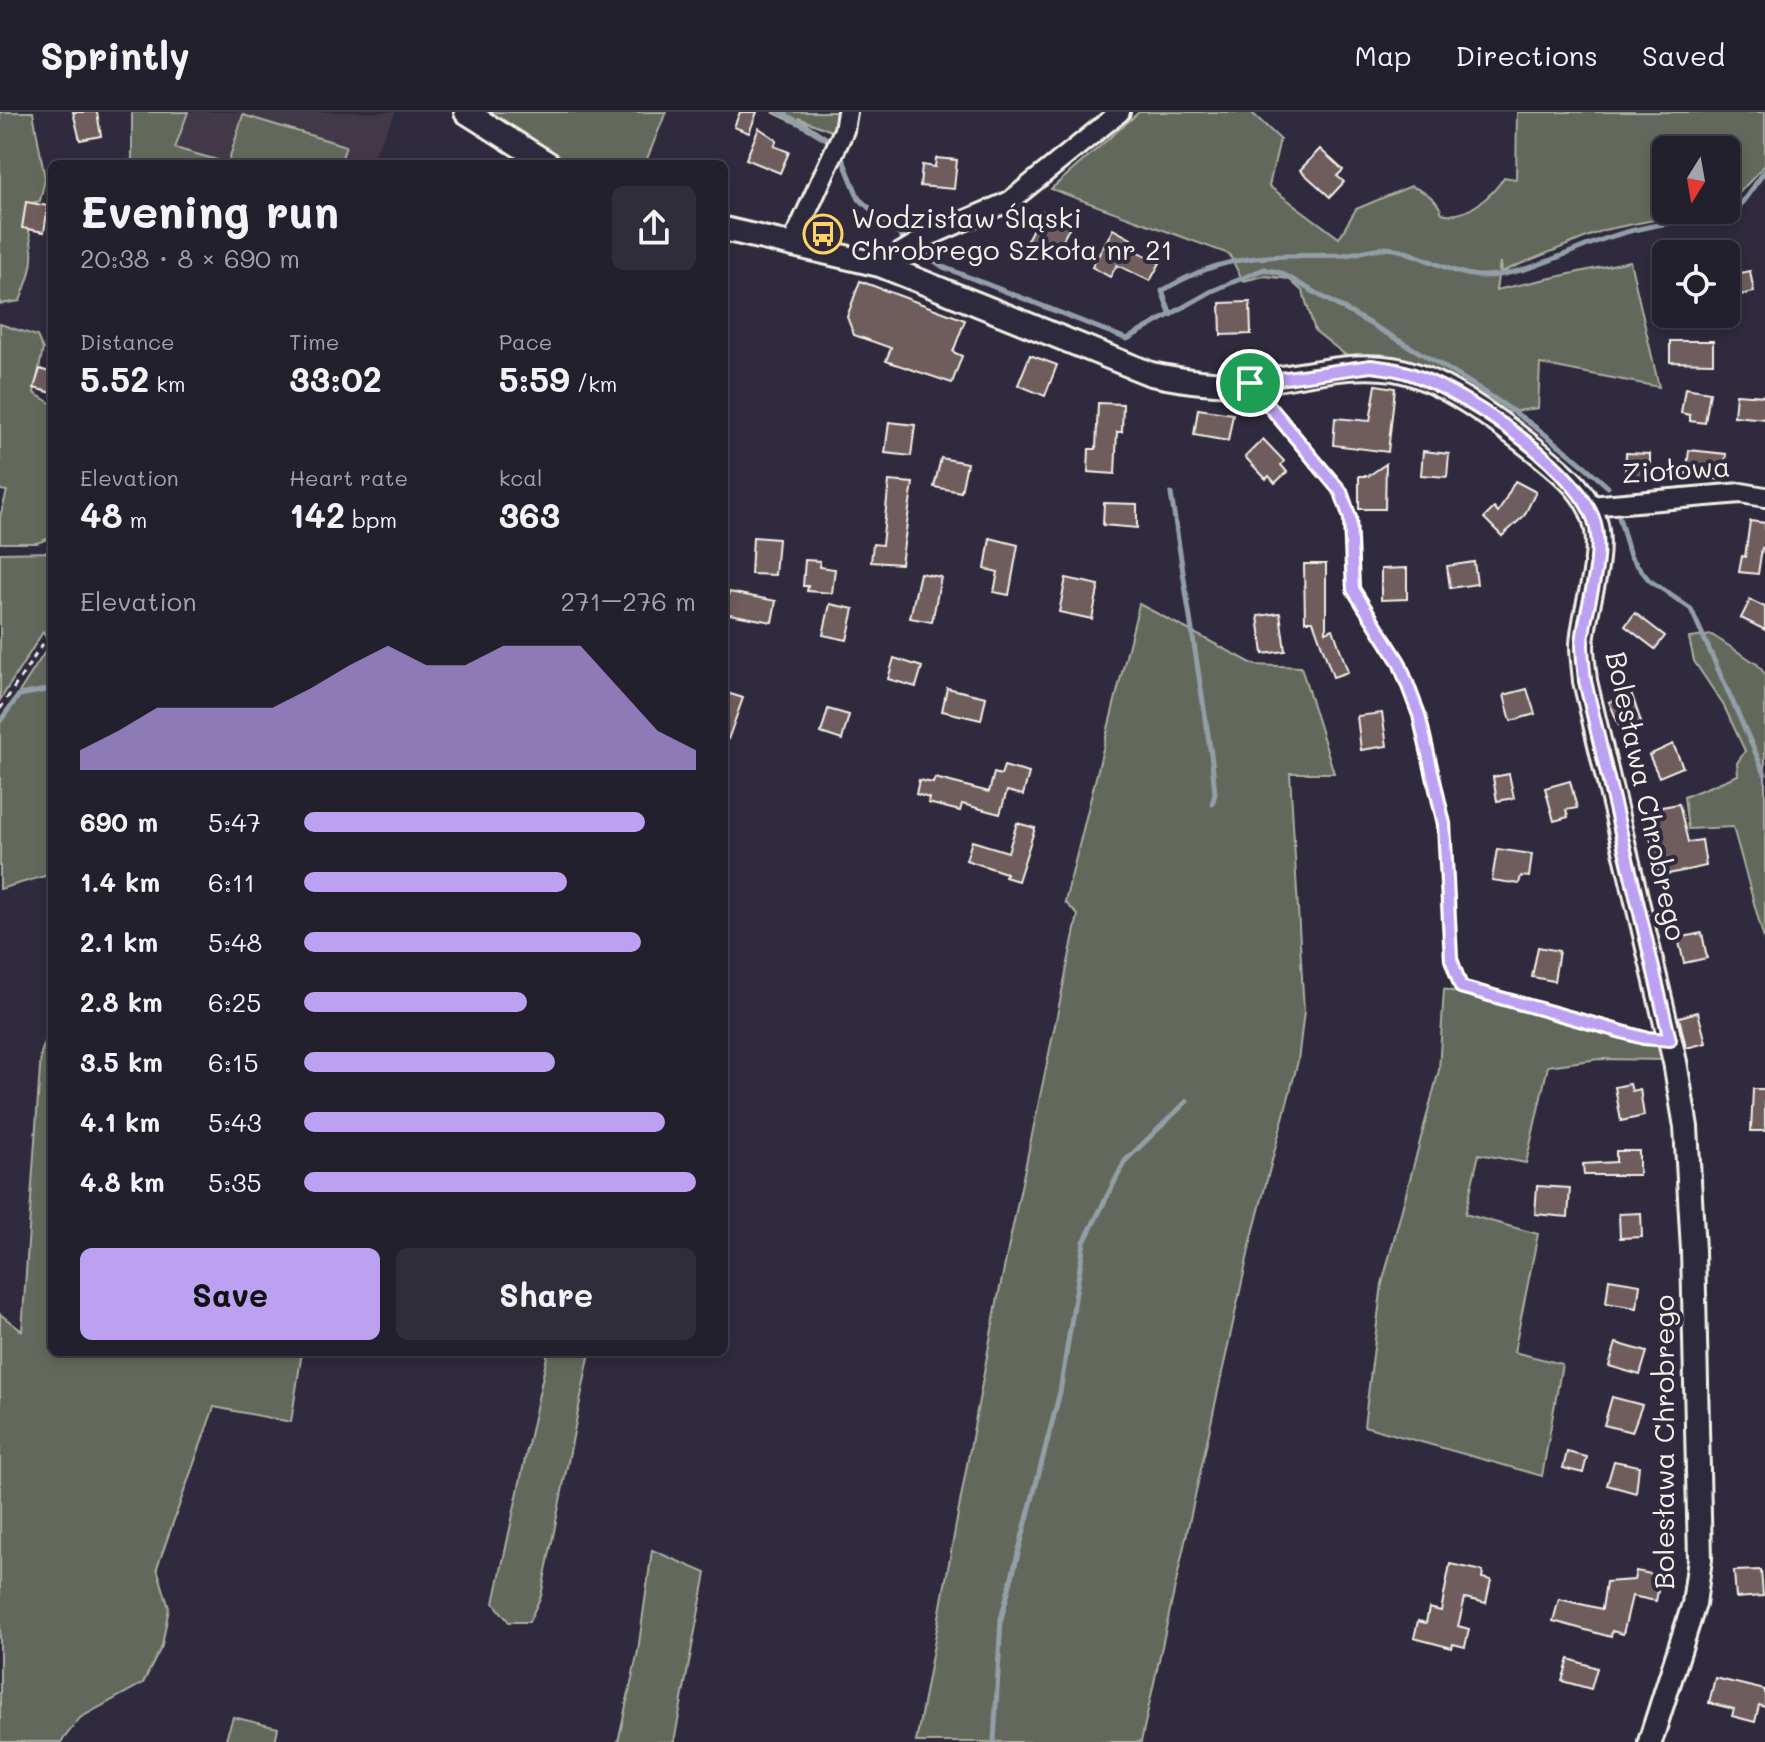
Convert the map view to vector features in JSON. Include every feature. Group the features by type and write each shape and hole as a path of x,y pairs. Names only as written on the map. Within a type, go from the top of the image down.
{"street":[{"path":"466,112 543,160"},
{"path":"880,265 927,237 1010,201 1120,112"},
{"path":"793,242 847,117"},
{"name":"Bolesława Chrobrego","path":"728,230 793,242 880,265 1119,364 1194,383 1250,383 1371,366 1420,377 1522,440 1567,476 1590,506 1597,531 1597,557 1582,645 1585,681 1670,1040 1687,1142 1700,1559 1694,1604 1650,1742"},
{"name":"Ziołowa","path":"1590,506 1741,493 1765,497"}],"lane":[{"path":"1250,383 1341,492 1346,505 1350,518 1353,589 1399,662 1419,715 1444,824 1451,959 1461,987 1644,1038 1670,1040"}],"path":[{"path":"0,709 48,636"}],"shaded area":[{"path":"188,112 396,112 371,160 217,160 175,148"}],"green space":[{"path":"0,112 33,112 45,179 40,201 27,204 32,256 25,289 20,301 0,304"},
{"path":"132,112 188,112 175,148 217,160 132,160"},
{"path":"481,112 666,112 647,160 554,160"},
{"path":"772,112 837,112 834,132 798,118 833,141"},
{"path":"1139,112 1251,112 1280,139 1269,186 1339,238 1356,209 1411,186 1430,196 1442,213 1451,214 1478,205 1504,177 1516,179 1517,112 1765,112 1765,165 1740,192 1740,136 1652,136 1652,220 1604,230 1501,272 1500,262 1496,290 1630,261 1659,387 1540,364 1538,408 1502,413 1352,360 1315,331 1303,292 1289,279 1264,276 1243,281 1229,254 1051,189"},
{"path":"243,115 346,146 341,160 229,160"},
{"path":"0,324 37,336 43,349 34,393 48,402 48,539 37,543 0,543 0,517 7,491 0,490"},
{"path":"48,552 48,641 43,632 0,700 0,553"},
{"path":"1139,604 1255,665 1301,667 1334,773 1290,773 1304,1011 1298,1061 1251,1241 1141,1742 916,1742 997,1302 1078,915 1065,902"},
{"path":"1712,635 1757,664 1765,674 1765,943 1733,827 1688,829 1684,797 1738,775 1737,763 1745,751 1724,706 1694,661 1689,638"},
{"path":"48,647 48,875 0,889 0,722"},
{"path":"1444,989 1661,1047 1665,1060 1599,1059 1548,1066 1526,1163 1479,1154 1465,1214 1538,1234 1514,1352 1562,1364 1542,1476 1364,1426 1382,1284 1439,1070"},
{"path":"48,1034 48,1356 301,1356 291,1422 214,1407 157,1568 169,1608 162,1646 143,1683 80,1718 61,1742 0,1742 0,1314 22,1331 41,1053"},
{"path":"547,1356 589,1356 541,1596 529,1622 509,1622 494,1603"},
{"path":"652,1550 706,1573 674,1742 618,1742 638,1651"},
{"path":"233,1717 278,1728 275,1742 225,1742"}],"building":[{"path":"73,112 97,112 101,136 80,140"},
{"path":"740,112 757,112 749,133 734,127"},
{"path":"759,128 777,140 774,146 789,152 780,173 746,159"},
{"path":"1320,149 1343,170 1337,176 1344,182 1330,197 1300,170"},
{"path":"936,158 957,160 954,189 920,186 922,165 935,167"},
{"path":"26,202 48,206 44,232 22,228"},
{"path":"1042,211 1070,226 1055,256 1026,242"},
{"path":"1113,229 1131,239 1127,246 1160,263 1150,281 1117,265 1110,277 1092,267"},
{"path":"1750,271 1754,292 1740,295 1740,273"},
{"path":"860,281 965,320 953,352 962,356 952,383 886,361 891,348 854,335 847,317"},
{"path":"1250,302 1251,334 1221,335 1220,303"},
{"path":"1670,341 1713,341 1713,363 1670,362"},
{"path":"1030,355 1057,365 1045,396 1018,385"},
{"path":"40,369 48,372 48,392 34,388"},
{"path":"1376,385 1395,388 1388,452 1333,445 1335,418 1370,421"},
{"path":"1685,388 1710,392 1705,423 1690,421 1690,415 1681,413"},
{"path":"1736,394 1765,396 1765,419 1734,416"},
{"path":"1098,403 1123,404 1122,432 1117,432 1115,474 1088,472 1089,449 1096,449"},
{"path":"1198,409 1233,414 1228,441 1194,435"},
{"path":"889,422 915,425 911,456 885,453"},
{"path":"1263,439 1284,461 1281,465 1287,472 1275,483 1269,476 1266,479 1245,457"},
{"path":"1689,450 1726,454 1723,480 1686,476"},
{"path":"1423,451 1449,454 1447,477 1421,475"},
{"path":"1626,453 1650,454 1650,481 1625,480"},
{"path":"941,458 967,463 961,492 934,487"},
{"path":"1386,464 1385,509 1359,509 1359,476 1368,476"},
{"path":"889,481 913,483 901,564 871,562 873,544 882,545"},
{"path":"1515,481 1536,492 1524,516 1502,536 1484,518 1494,508 1498,513"},
{"path":"1104,503 1137,504 1137,528 1103,525"},
{"path":"1750,521 1765,523 1765,549 1762,548 1758,574 1739,572 1742,556 1745,557"},
{"path":"753,537 778,539 775,575 751,574"},
{"path":"990,538 1018,545 1009,595 994,592 998,572 985,569"},
{"path":"805,560 820,561 819,567 835,569 832,593 807,591 808,586 803,586"},
{"path":"1474,562 1477,584 1450,588 1447,566"},
{"path":"1304,564 1326,564 1326,632 1333,629 1348,672 1333,677 1313,621 1305,621"},
{"path":"1407,568 1407,599 1381,600 1381,569"},
{"path":"920,573 941,577 932,622 910,618"},
{"path":"1066,578 1099,585 1092,619 1059,612"},
{"path":"729,592 776,601 772,622 728,614"},
{"path":"1750,600 1765,607 1765,630 1741,618"},
{"path":"830,604 854,609 847,640 823,635"},
{"path":"1280,613 1285,651 1263,654 1258,616"},
{"path":"1635,613 1665,636 1655,649 1625,626"},
{"path":"894,658 922,667 916,687 888,679"},
{"path":"947,688 986,697 981,720 942,711"},
{"path":"1527,689 1535,714 1511,721 1504,695"},
{"path":"728,693 743,698 728,739"},
{"path":"1632,695 1642,725 1622,732 1609,702"},
{"path":"828,709 849,715 842,740 821,733"},
{"path":"1382,713 1387,746 1361,750 1357,716"},
{"path":"1673,744 1683,767 1659,777 1649,755"},
{"path":"1004,766 1029,773 1023,795 1007,791 1000,814 962,804 960,811 928,803 929,798 916,794 919,780 933,783 935,778 989,792 994,773 1001,775"},
{"path":"1509,774 1514,798 1497,801 1493,777"},
{"path":"1570,781 1577,808 1566,810 1568,817 1554,821 1545,788"},
{"path":"1679,804 1688,842 1702,840 1706,866 1659,876 1644,810"},
{"path":"1017,823 1035,828 1018,881 1005,877 1006,873 966,860 972,841 1008,852"},
{"path":"1497,849 1532,854 1529,877 1521,876 1519,884 1492,880"},
{"path":"1702,933 1707,958 1684,963 1678,938"},
{"path":"1538,947 1559,951 1554,981 1532,977"},
{"path":"1698,1012 1706,1043 1686,1048 1679,1017"},
{"path":"1630,1084 1632,1091 1640,1089 1644,1116 1621,1121 1615,1087"},
{"path":"1753,1089 1765,1089 1765,1131 1751,1131"},
{"path":"1616,1151 1639,1151 1639,1175 1584,1175 1583,1164 1616,1162"},
{"path":"1537,1186 1570,1188 1568,1217 1535,1214"},
{"path":"1641,1213 1642,1237 1620,1238 1619,1214"},
{"path":"1609,1279 1640,1284 1637,1308 1606,1303"},
{"path":"1616,1343 1647,1352 1640,1375 1609,1366"},
{"path":"1612,1397 1642,1405 1632,1432 1604,1425"},
{"path":"1567,1452 1587,1457 1583,1473 1563,1468"},
{"path":"1614,1461 1639,1466 1636,1493 1607,1485"},
{"path":"1450,1564 1483,1571 1482,1578 1491,1580 1486,1603 1465,1598 1458,1626 1469,1629 1465,1647 1453,1644 1452,1648 1414,1638 1418,1621 1426,1623 1429,1608 1441,1611"},
{"path":"1761,1570 1763,1596 1736,1598 1734,1571"},
{"path":"1636,1571 1661,1576 1656,1601 1632,1596 1623,1634 1612,1631 1611,1637 1553,1621 1559,1599 1602,1609 1606,1582 1634,1580"},
{"path":"1569,1659 1597,1668 1591,1689 1562,1681"},
{"path":"1715,1678 1765,1690 1765,1707 1759,1705 1755,1722 1732,1716 1734,1709 1709,1703"}],"waterway":[{"path":"781,112 833,143"},
{"path":"839,150 859,199 908,242"},
{"path":"1171,315 1162,291 1208,269 1250,259 1343,255 1385,248 1467,274 1511,273 1622,233 1733,215 1765,171"},
{"path":"916,248 943,267 1127,339 1212,291 1264,269 1281,273 1492,397 1571,455 1608,487"},
{"path":"1171,494 1212,761 1215,794 1212,804"},
{"path":"1619,517 1630,556 1649,580 1691,609 1765,774"},
{"path":"0,721 19,695 48,690"},
{"path":"994,1742 1001,1619 1060,1392 1084,1242 1125,1161 1187,1101"}],"place":[{"name":"Wodzisław Śląski Chrobrego Szkoła nr 21","path":"823,234"}],"route":[{"path":"1371,366 1397,369 1420,377 1466,402 1522,440 1567,476 1590,506 1597,531 1597,557 1582,645 1585,681 1670,1040 1644,1038 1461,987 1451,959 1444,824 1419,715 1399,662 1353,589 1350,518 1341,492 1250,383 1371,366"}]}
